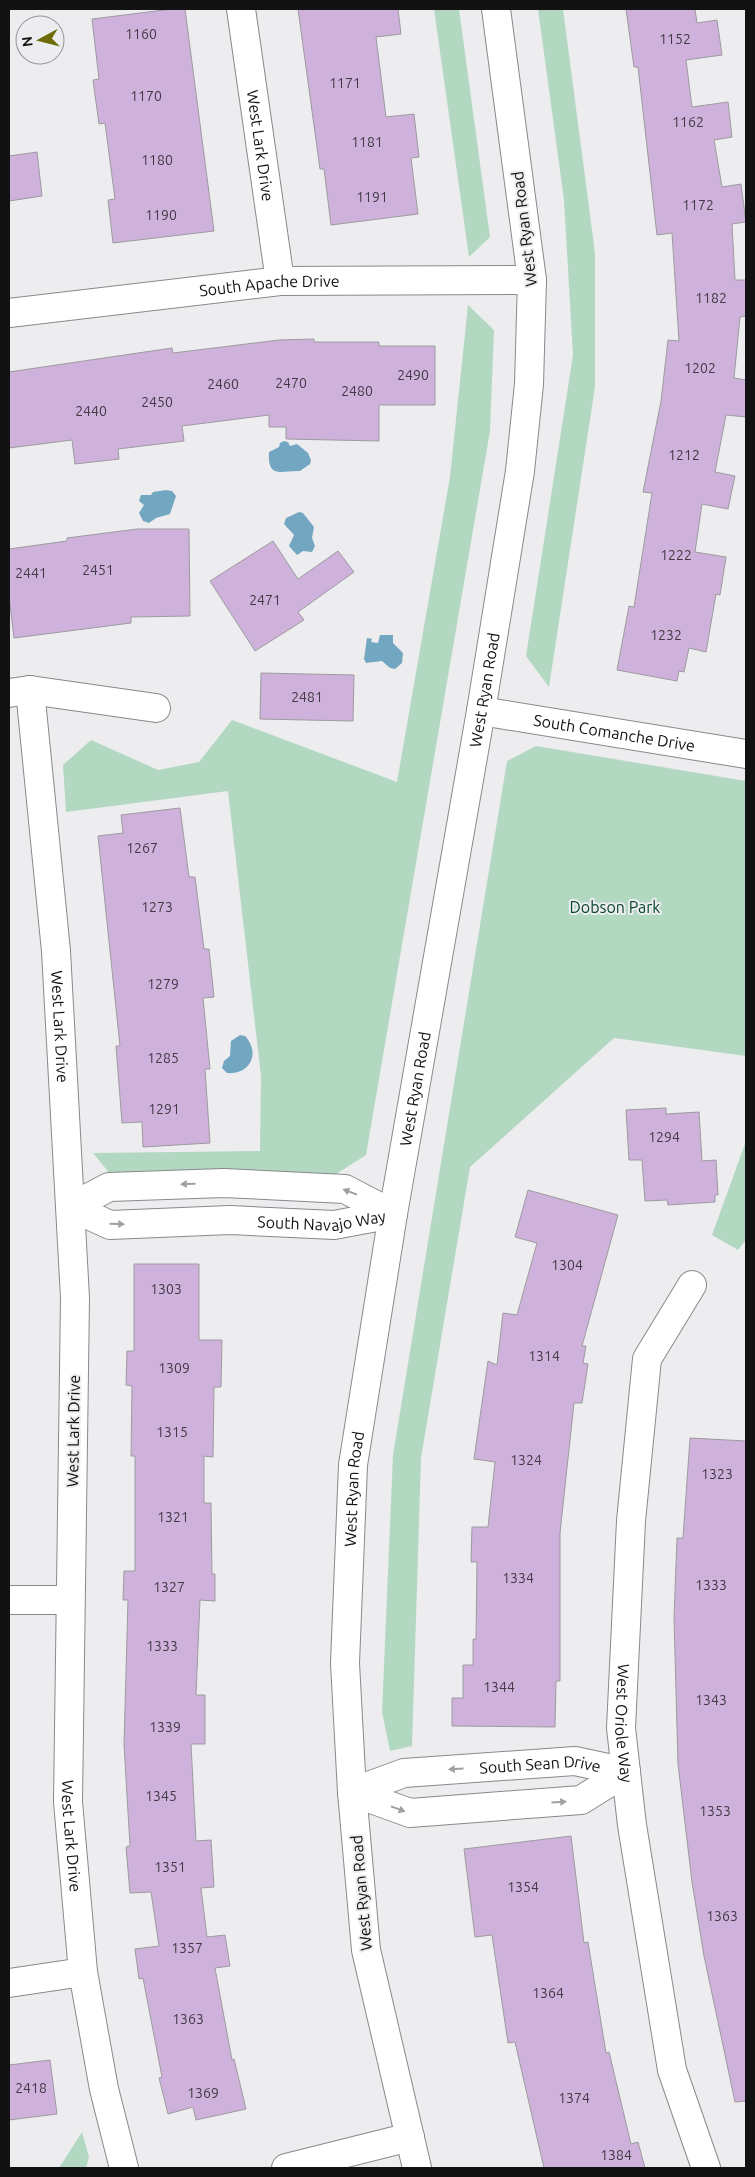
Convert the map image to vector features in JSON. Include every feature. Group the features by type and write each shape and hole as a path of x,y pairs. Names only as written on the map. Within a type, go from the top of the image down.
{"street":[{"name":"West Lark Drive","path":"241,9 280,282"},
{"name":"West Ryan Road","path":"417,2168 366,1950 352,1792 345,1662 353,1465 393,1214 481,710 520,471 530,384 532,280 496,9"},
{"name":"South Apache Drive","path":"9,313 280,282 532,280"},
{"name":"West Lark Drive","path":"20,692 56,951 75,1298 68,1802 83,1972 104,2089 124,2168"},
{"path":"20,692 156,708"},
{"name":"South Comanche Drive","path":"481,710 746,754"},
{"name":"South Navajo Way","path":"71,1207 109,1187 224,1183 345,1189 393,1214"},
{"name":"South Navajo Way","path":"71,1207 110,1224 230,1220 334,1225 393,1214"},
{"name":"West Oriole Way","path":"692,1285 647,1359 631,1521 621,1728 632,1825 672,2070 706,2168"},
{"path":"9,1600 70,1600"},
{"name":"South Sean Drive","path":"352,1792 404,1773 413,1772 574,1761 626,1772"},
{"name":"South Sean Drive","path":"352,1792 410,1813 581,1800 626,1772"},
{"path":"9,1982 83,1972"},
{"path":"286,2168 410,2137"}],"green space":[{"path":"434,9 459,9 490,237 469,257"},
{"path":"538,9 563,9 595,253 595,387 549,687 526,656 573,355 564,200"},
{"path":"468,305 494,330 490,431 366,1155 333,1176 111,1175 93,1153 260,1151 261,1076 228,791 66,812 63,765 91,740 158,770 199,762 232,720 397,782 450,477"},
{"name":"Dobson Park","path":"536,746 746,781 746,1056 614,1038 470,1167 421,1458 412,1746 390,1751 382,1712 393,1455 507,761"},
{"path":"746,1141 746,1240 738,1250 712,1235"},
{"path":"82,2132 89,2157 86,2168 59,2168"}],"water":[{"path":"288,442 290,446 297,444 308,453 311,460 310,464 300,471 277,472 273,470 269,461 269,452 279,447 280,443"},
{"path":"172,491 176,496 170,514 156,518 149,523 143,521 139,513 144,505 139,501 141,495 151,495 153,492"},
{"path":"299,512 303,513 314,527 312,538 315,546 312,552 303,551 297,555 289,546 294,535 284,524 286,518"},
{"path":"380,635 393,635 393,643 403,653 402,663 395,669 390,668 382,661 366,663 364,659 367,638 372,639 371,642 378,643"},
{"path":"240,1035 245,1036 250,1043 252,1049 251,1062 242,1070 235,1073 227,1073 222,1068 224,1061 230,1056 231,1041"}],"building":[{"path":"185,9 214,231 113,243 108,200 115,199 105,123 99,124 93,80 99,79 92,19"},
{"path":"298,9 398,9 401,34 376,37 386,117 414,114 419,157 411,158 418,214 331,225 324,169 320,169"},
{"path":"626,9 695,9 697,23 717,20 722,55 686,60 692,107 728,102 732,137 714,140 722,187 741,184 746,222 732,224 735,280 746,280 746,316 740,317 734,378 746,380 746,417 726,415 715,472 735,476 728,509 702,504 695,552 726,557 720,595 716,594 706,652 689,648 684,672 679,671 677,681 617,670 629,606 634,607 652,493 643,492 661,401 668,340 679,341 672,233 657,235 638,67 634,67"},
{"path":"37,152 42,196 9,201 9,156"},
{"path":"314,339 314,342 379,342 379,346 435,346 435,405 379,405 379,441 286,439 286,427 269,427 269,415 182,426 184,441 118,449 119,459 75,464 72,440 9,448 9,372 172,348 173,353 279,340"},
{"path":"137,529 189,529 190,616 131,617 131,623 14,638 9,597 9,549 67,541 67,538"},
{"path":"273,541 298,579 338,551 354,572 298,612 304,620 255,651 210,581"},
{"path":"261,673 354,675 353,721 260,719"},
{"path":"180,808 189,877 195,877 204,949 209,949 214,997 203,998 210,1069 205,1069 210,1143 143,1147 142,1122 122,1123 116,1046 120,1046 98,836 123,833 121,815"},
{"path":"666,1108 666,1114 699,1112 702,1161 716,1160 718,1195 715,1195 715,1202 668,1205 667,1200 645,1201 642,1160 629,1160 626,1110"},
{"path":"528,1190 618,1215 582,1346 586,1346 583,1363 588,1364 582,1403 574,1403 560,1533 560,1681 556,1681 555,1727 452,1726 452,1698 463,1698 463,1665 473,1665 473,1639 476,1639 477,1562 471,1562 472,1527 488,1527 495,1462 474,1459 488,1361 497,1365 503,1313 517,1315 537,1243 515,1237"},
{"path":"134,1264 199,1264 199,1340 222,1340 221,1387 214,1387 213,1457 204,1456 204,1503 211,1503 212,1574 215,1574 215,1601 200,1600 196,1695 205,1695 205,1744 191,1744 196,1841 211,1840 214,1887 201,1888 207,1937 225,1935 230,1966 215,1968 232,2060 234,2059 246,2109 196,2120 193,2107 168,2114 159,2078 162,2077 143,1978 139,1979 135,1949 159,1946 151,1892 130,1893 126,1847 130,1846 124,1744 128,1600 123,1600 124,1571 135,1571 135,1456 131,1456 132,1386 126,1385 127,1351 134,1351"},
{"path":"690,1438 746,1441 746,2101 735,2102 704,1956 692,1882 678,1764 674,1618 677,1538 683,1538"},
{"path":"571,1836 584,1943 588,1942 606,2053 609,2052 631,2144 638,2142 645,2168 544,2168 515,2042 508,2043 492,1935 475,1937 464,1849"},
{"path":"50,2060 57,2114 9,2120 9,2065"}]}
